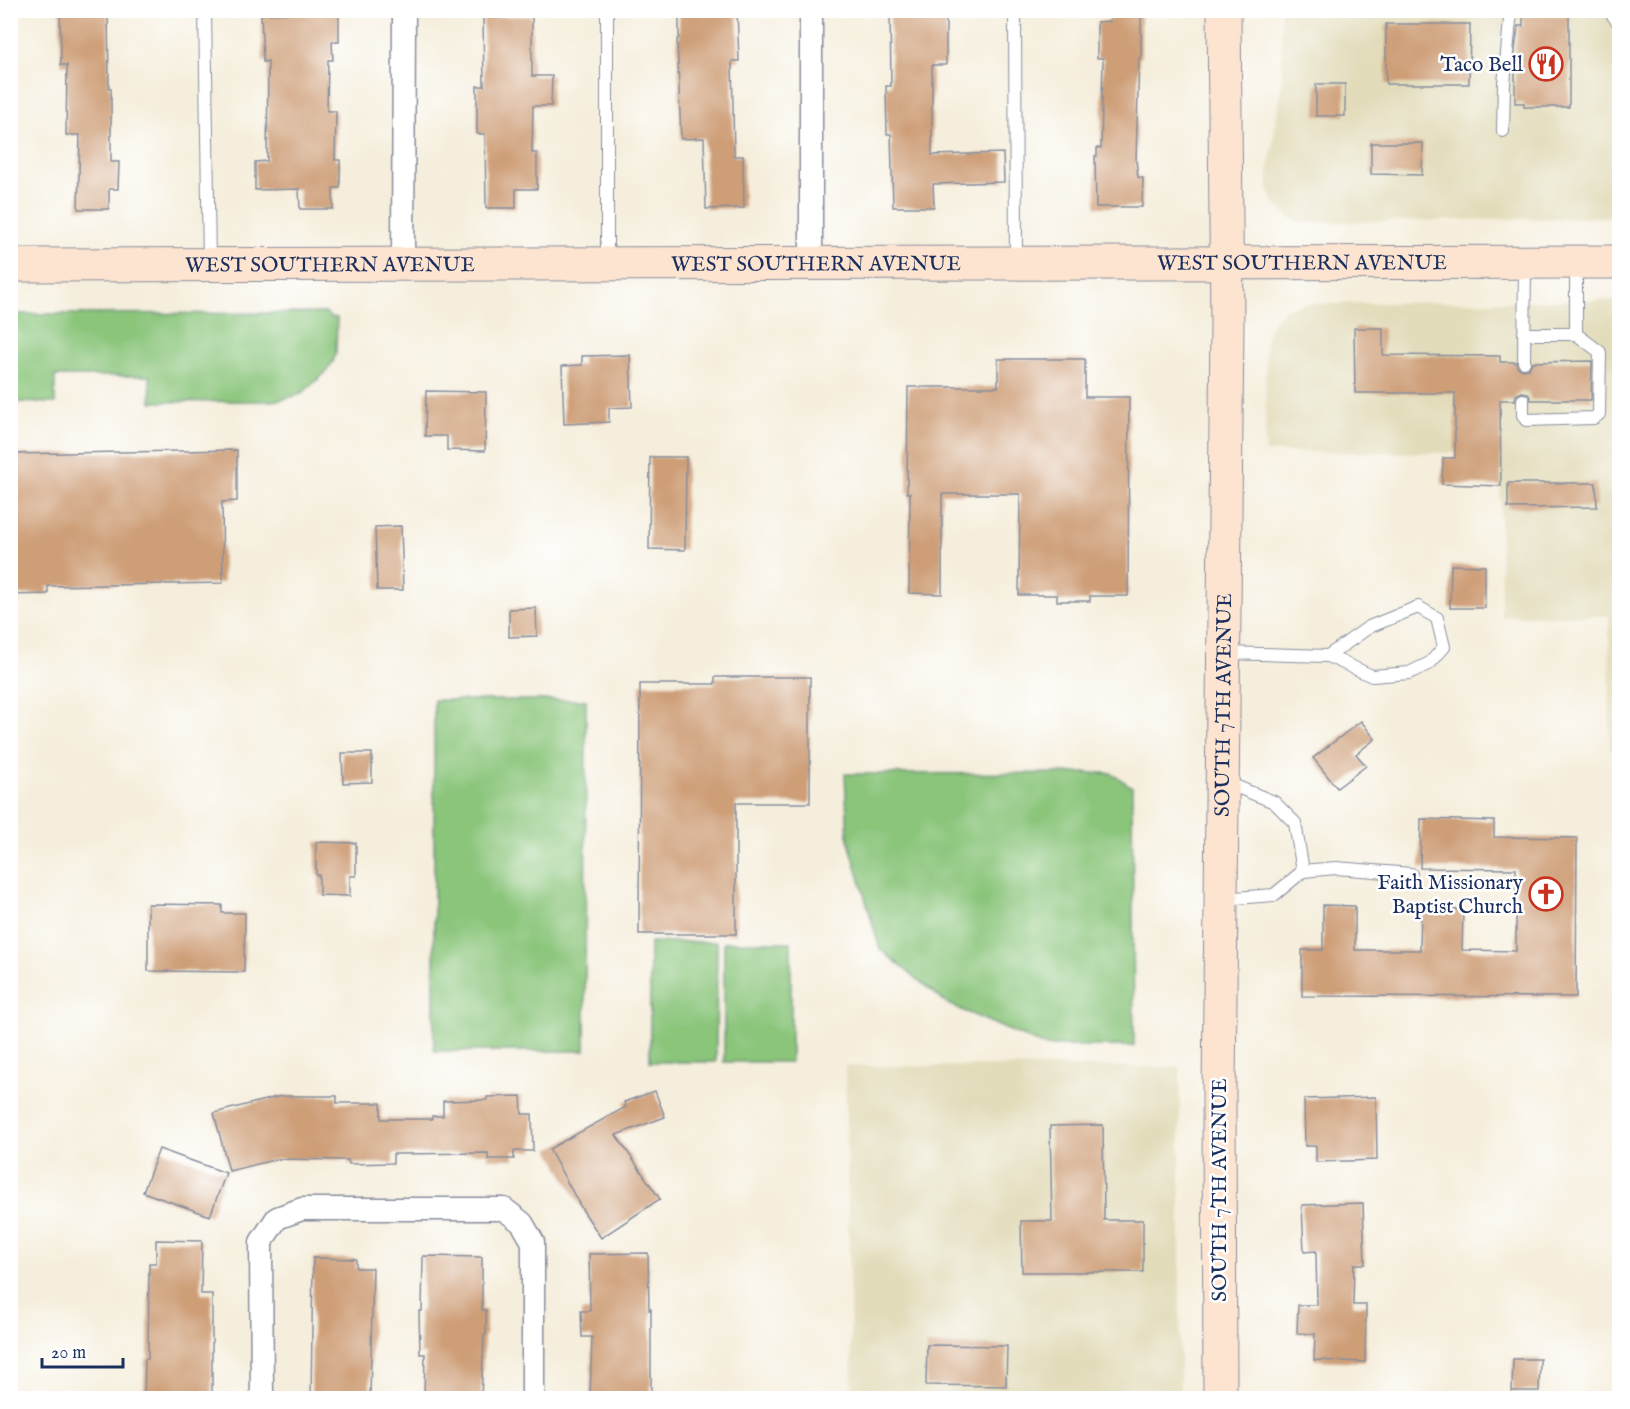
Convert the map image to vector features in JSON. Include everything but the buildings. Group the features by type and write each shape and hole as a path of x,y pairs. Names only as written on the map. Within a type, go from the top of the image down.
{"main road":[{"name":"SOUTH 7TH AVENUE","path":"1220,1398 1220,899 1227,324 1224,10"},
{"name":"WEST SOUTHERN AVENUE","path":"10,265 1620,262"}],"street":[{"path":"403,263 404,10"},
{"path":"811,10 811,264"},
{"path":"262,1398 261,1242 277,1218 302,1209 504,1209 522,1223 532,1242 533,1398"}],"lane":[{"path":"205,10 209,263"},
{"path":"607,10 607,263"},
{"path":"1015,10 1016,263"},
{"path":"1503,131 1504,84 1511,10"},
{"path":"1609,10 1617,21"},
{"path":"1524,362 1525,262"},
{"path":"1576,262 1576,334"},
{"path":"1523,400 1523,415 1526,420 1594,418 1599,414 1600,352 1576,334 1524,334"},
{"path":"1223,653 1329,656 1372,676 1409,673 1431,663 1444,646 1437,618 1418,607 1369,627 1329,656"},
{"path":"1222,781 1274,802 1295,823 1303,871"},
{"path":"1220,899 1274,895 1303,871 1336,868 1411,873"}],"shaded area":[{"path":"1281,11 1619,11 1619,217 1297,223 1275,205 1268,189 1268,174 1282,84"},
{"path":"1619,300 1619,750 1610,750 1609,616 1501,616 1500,453 1265,452 1266,339 1271,324 1286,309 1303,304"},
{"path":"845,1066 1180,1067 1180,1395 852,1395"}],"green space":[{"path":"327,313 329,317 337,318 336,353 333,362 325,373 301,394 280,400 151,402 150,376 55,376 55,403 11,402 11,314"},
{"path":"434,700 586,700 585,1051 434,1051"},
{"path":"1111,773 1132,787 1134,1046 1045,1046 948,1004 880,949 848,839 845,774"},
{"path":"650,942 717,942 716,1062 650,1062"},
{"path":"724,942 791,942 791,1062 724,1062"}],"place":[{"name":"Taco Bell","path":"1546,64"},
{"name":"Faith Missionary Baptist Church","path":"1546,894"}]}
